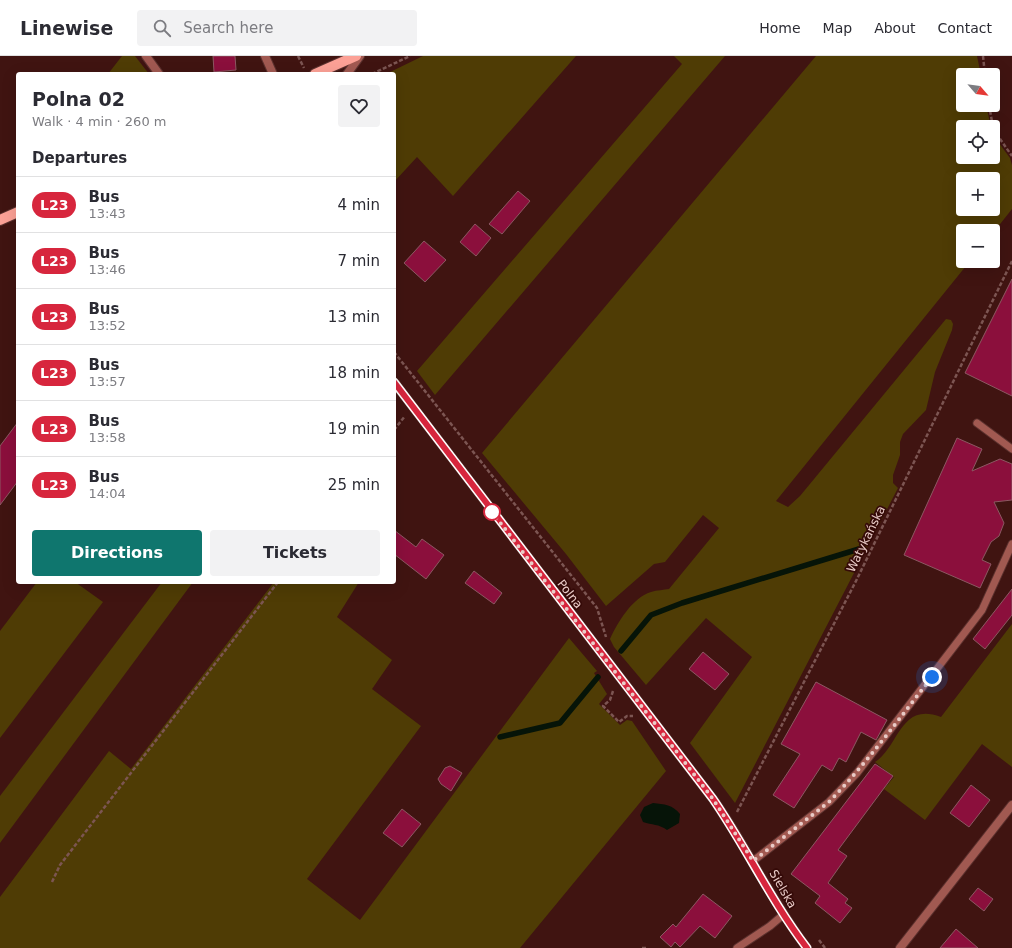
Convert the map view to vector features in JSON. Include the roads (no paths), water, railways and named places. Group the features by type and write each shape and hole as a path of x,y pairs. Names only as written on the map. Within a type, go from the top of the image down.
{"main road":[{"path":"319,72 348,57"},
{"path":"0,220 16,213"}],"street":[{"path":"146,56 158,72"},
{"path":"265,56 272,72"},
{"path":"348,72 360,56"},
{"name":"Polna","path":"396,385 728,821"},
{"path":"900,948 1012,804"},
{"name":"Sielska","path":"728,821 753,861 783,915 807,948"}],"lane":[{"path":"977,423 1012,449"},
{"path":"753,861 829,802 857,773 982,610 1012,544"},
{"path":"737,948 775,923 783,915"}],"waterway":[{"path":"621,651 651,615 682,603 859,549"},
{"path":"500,737 560,723 598,677"}]}
